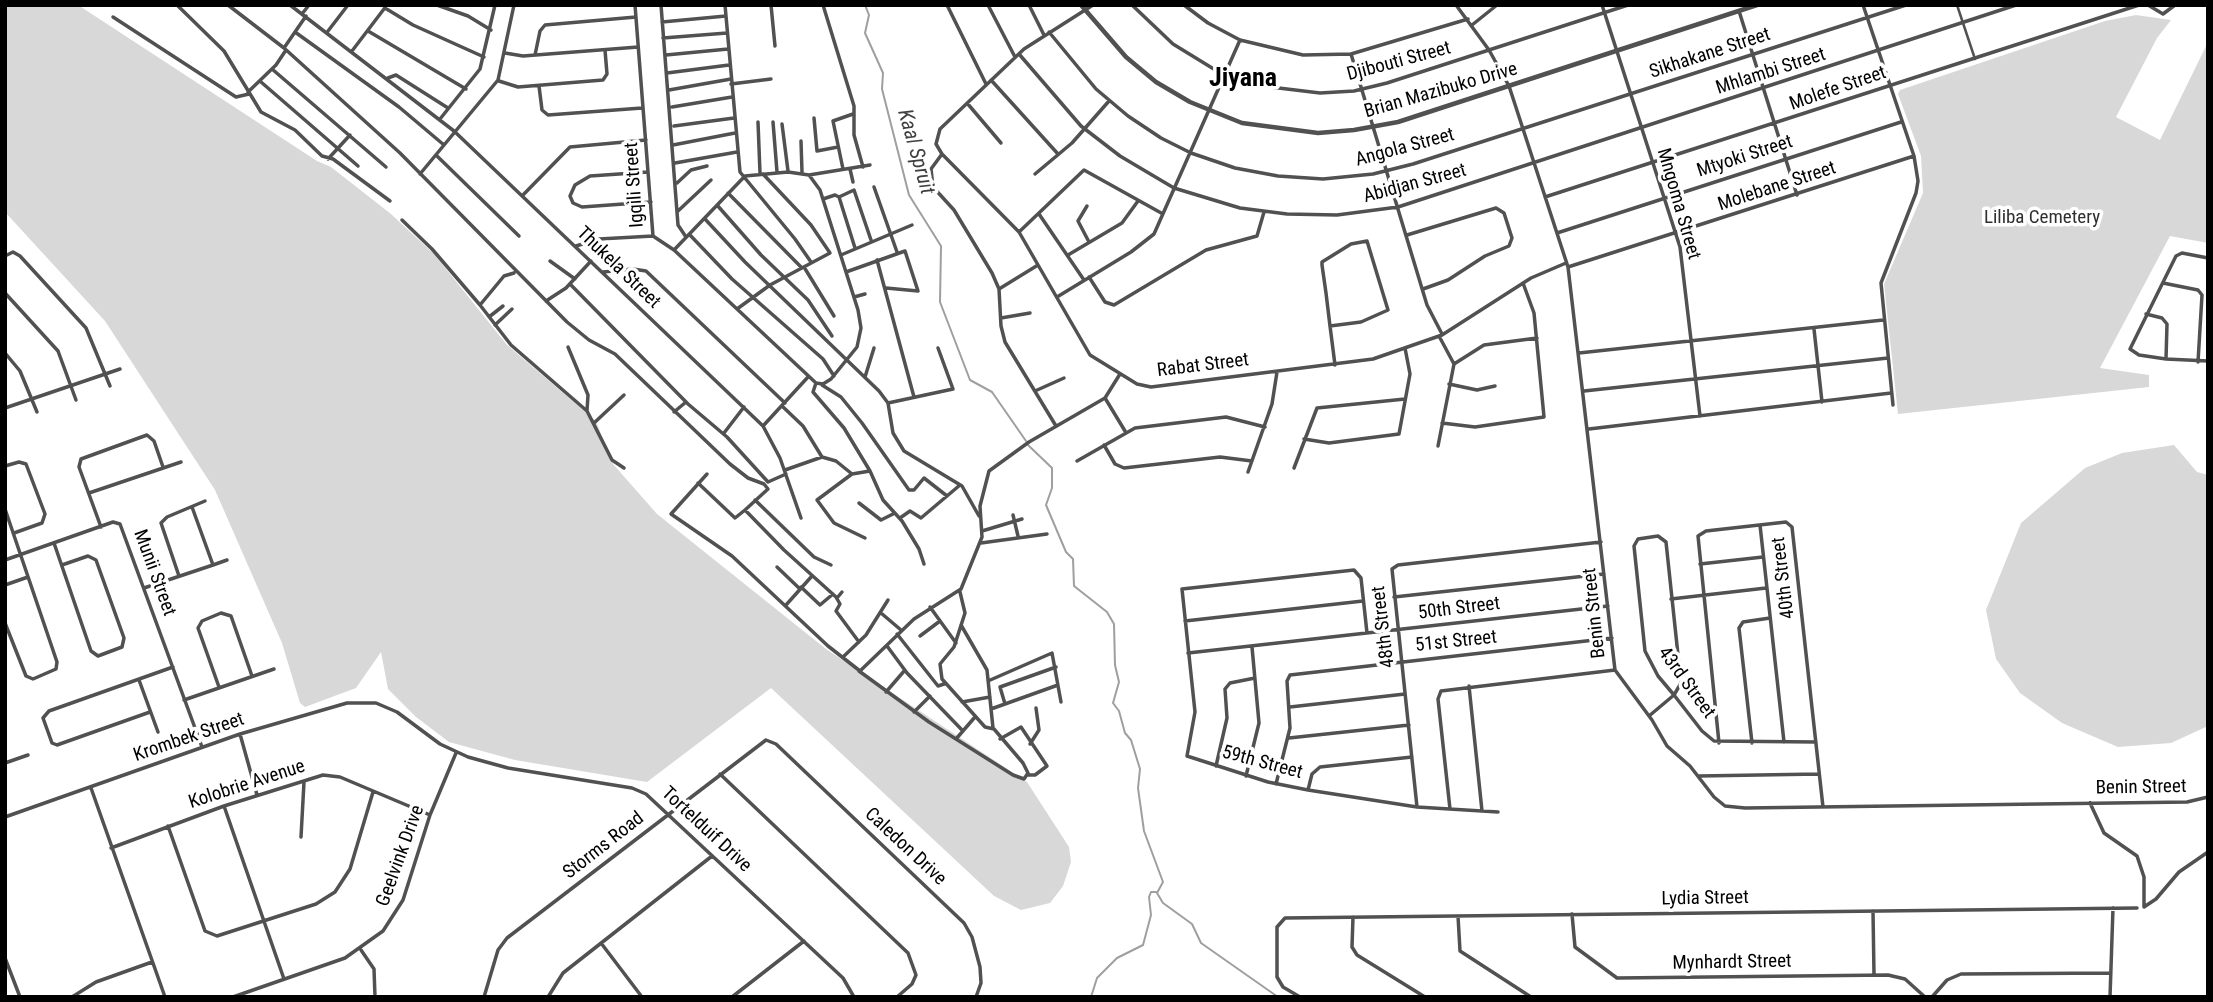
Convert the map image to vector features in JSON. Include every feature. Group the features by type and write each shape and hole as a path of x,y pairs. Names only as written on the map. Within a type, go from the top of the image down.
{"street":[{"path":"177,5 220,46 261,112 295,130 328,159 368,182 390,201"},
{"path":"228,5 285,49 421,174 516,274 587,338 615,354 742,474 764,484 768,489 735,517 698,483"},
{"name":"Thukela Street","path":"290,5 454,131 763,426 785,472 801,518"},
{"path":"113,17 236,97 249,93 272,69 309,5"},
{"path":"327,32 348,5"},
{"path":"437,5 468,16 491,30"},
{"path":"440,119 477,74 484,57 495,5"},
{"path":"421,174 498,80 514,5"},
{"name":"Igqili Street","path":"635,5 653,236 674,250 816,383"},
{"path":"661,5 673,126 678,225 732,279 823,359 834,376"},
{"path":"725,5 734,133 742,178 795,239 811,262"},
{"path":"771,5 775,46"},
{"path":"823,5 854,106 854,135 863,167"},
{"path":"947,5 986,84"},
{"name":"Abidjan Street","path":"988,5 1017,56 1084,129 1120,156 1174,188 1222,203 1265,211 1337,215 1398,207 1534,164"},
{"name":"Angola Street","path":"1029,5 1046,34 1109,101 1146,129 1191,153 1235,168 1279,176 1323,179 1386,171 1522,129"},
{"path":"1001,142 967,103 1017,56 1082,8 1093,5"},
{"name":"Djibouti Street","path":"1132,5 1173,44 1225,74 1262,86 1331,93 1362,90 1628,5"},
{"path":"1184,5 1208,23 1240,40 1291,54 1351,54 1468,19"},
{"name":"Benin Street","path":"1456,5 1489,50 1508,86 1568,265 1615,670 1649,716 1670,751 1698,776 1725,806 2191,802 2208,797"},
{"path":"1472,25 1490,7 1497,5"},
{"name":"Mngoma Street","path":"1602,5 1676,234 1700,416"},
{"name":"Brian Mazibuko Drive","path":"1082,8 1106,38 1143,71 1178,96 1242,123 1293,132 1329,133 1373,127 1757,5"},
{"path":"1863,5 1914,156 1916,193 1881,283 1893,405"},
{"name":"Sikhakane Street","path":"1522,129 1906,5"},
{"path":"1957,5 1975,59"},
{"name":"Mhlambi Street","path":"1534,164 2016,5"},
{"name":"Molefe Street","path":"1545,197 1776,125 2139,5"},
{"path":"2148,5 2163,15 2175,5"},
{"path":"352,51 386,7 413,25 484,57"},
{"path":"1739,11 1797,195"},
{"path":"662,22 726,16"},
{"path":"535,55 540,31 545,25 636,17"},
{"path":"368,31 466,89"},
{"path":"295,32 409,114 444,145"},
{"path":"663,38 727,33"},
{"path":"1056,297 1145,243 1154,234 1240,40"},
{"path":"505,53 535,55 638,47"},
{"path":"666,55 729,49"},
{"path":"498,80 515,87 604,79 607,74 605,50"},
{"path":"1351,54 1432,317 1454,364 1438,446"},
{"path":"667,73 729,65"},
{"path":"272,69 386,167"},
{"path":"388,78 396,75 449,109"},
{"path":"669,90 771,79"},
{"path":"991,80 1058,154"},
{"path":"261,82 358,166"},
{"path":"539,86 542,110 548,115 643,108"},
{"path":"671,107 732,97"},
{"path":"1035,174 1084,129 1109,101"},
{"name":"Rabat Street","path":"967,103 937,132 936,144 942,154 1019,232 1090,355 1147,387 1367,360 1441,335 1523,283 1568,265"},
{"path":"843,169 834,118 853,114"},
{"path":"673,126 734,118"},
{"path":"814,118 817,151 838,147"},
{"name":"Mtyoki Street","path":"1557,233 1902,121"},
{"path":"737,309 770,285 828,255 830,250 761,173 758,122"},
{"path":"773,122 777,172"},
{"path":"782,124 788,172"},
{"path":"673,145 734,133"},
{"path":"328,159 350,135"},
{"path":"523,195 570,147 646,140"},
{"path":"801,141 802,172"},
{"path":"675,163 737,152"},
{"path":"942,154 931,169 933,187 957,215 999,289 1000,318 1005,342 1056,426"},
{"path":"437,156 519,236"},
{"name":"Molebane Street","path":"1568,265 1676,234 1914,156"},
{"path":"809,175 870,165"},
{"path":"677,183 691,170 707,166"},
{"path":"850,169 853,182"},
{"path":"1019,232 1084,170 1163,214"},
{"path":"648,172 590,176 575,185 570,196 573,203 582,207 651,202"},
{"path":"674,250 742,178 777,172 802,172 809,175 818,185 823,199 854,297 861,332 857,347 847,361 834,376 822,384"},
{"path":"678,211 711,180"},
{"path":"874,187 897,252"},
{"path":"839,197 845,192 855,191 871,240"},
{"path":"728,193 802,267 834,316"},
{"path":"823,199 835,195 839,197"},
{"path":"839,197 855,248"},
{"path":"1068,255 1126,220 1138,201"},
{"path":"717,205 761,255 786,276 814,307 832,335"},
{"path":"1087,206 1078,221 1089,242"},
{"path":"1407,235 1496,208 1504,213 1512,238 1507,247 1485,256 1448,280 1423,289"},
{"path":"1089,277 1105,302 1114,305 1206,250 1257,236 1265,211"},
{"path":"1039,214 1083,280"},
{"path":"704,218 865,377 888,403 893,433 904,451 960,485 967,492 980,518"},
{"path":"402,220 432,249 522,355 587,411 612,460 624,468"},
{"path":"841,256 871,240 912,225"},
{"path":"575,246 599,239 653,236"},
{"path":"1330,326 1360,322 1388,310 1367,241 1352,244 1323,260 1330,326 1335,365"},
{"path":"5,256 13,252 20,256 86,328 110,386"},
{"path":"846,272 897,252 906,253 918,291 884,288"},
{"path":"2208,258 2178,255 2130,349 2138,355 2208,361"},
{"path":"877,260 914,397"},
{"path":"550,261 575,279"},
{"path":"546,300 570,284 591,261"},
{"path":"999,289 1038,265"},
{"path":"603,272 633,269 646,271 783,404 803,426 822,457"},
{"path":"480,305 504,276 516,274"},
{"path":"1442,423 1475,427 1540,419 1546,410 1532,301 1523,283"},
{"path":"2163,283 2198,290 2202,295 2198,362"},
{"path":"570,284 686,402 723,433 769,482 785,472 822,457 836,461 852,474"},
{"path":"5,293 58,351 76,400"},
{"path":"854,297 865,294"},
{"path":"489,317 503,306"},
{"path":"495,325 512,309"},
{"path":"1000,318 1030,313"},
{"path":"2146,314 2162,318 2167,324 2165,359"},
{"path":"1579,354 1883,320"},
{"path":"1814,329 1822,402"},
{"path":"1454,364 1484,345 1537,338"},
{"path":"568,347 588,395 587,411"},
{"path":"865,377 874,348"},
{"path":"888,403 954,389 938,348"},
{"path":"1304,439 1329,443 1396,436 1400,432 1410,370 1405,348"},
{"path":"5,353 20,371 37,412"},
{"path":"1584,391 1888,358"},
{"path":"5,408 120,369"},
{"path":"1248,472 1275,394 1277,372"},
{"path":"993,729 985,727 944,684 940,664 956,643 965,611 960,592 981,543 981,498 989,471 1029,442 1105,398 1120,374"},
{"path":"763,426 808,377"},
{"path":"1035,391 1064,378"},
{"path":"923,564 919,549 900,518 881,496 870,471 841,423 813,392 816,383 841,397 909,490 914,490 924,478 947,496"},
{"path":"1449,384 1477,390 1496,386"},
{"path":"1588,429 1891,393"},
{"path":"594,423 625,395"},
{"path":"1105,398 1125,431"},
{"path":"1294,468 1313,413 1321,407 1405,399"},
{"path":"674,412 686,402"},
{"path":"723,433 744,407"},
{"path":"1077,461 1125,431 1226,417 1265,427"},
{"path":"102,527 79,461 111,447 149,436 163,467"},
{"path":"1104,445 1113,462 1124,468 1220,457 1252,461"},
{"path":"5,466 21,462 27,466 45,516 42,523 13,533"},
{"path":"89,493 181,462"},
{"path":"865,538 834,523 817,500 852,474 870,471"},
{"path":"707,474 671,514 732,556 859,671 914,712 1021,780 1028,775 1035,775 1047,766 1020,727 1000,739"},
{"path":"900,518 911,511 921,518 960,485"},
{"path":"755,500 814,557 831,565"},
{"path":"179,576 161,523 166,517 205,501"},
{"path":"859,503 882,520 895,513"},
{"path":"192,507 212,562"},
{"path":"5,509 57,662 56,669 33,679 26,676 5,623"},
{"path":"745,510 837,598 840,604 836,611 859,642"},
{"path":"982,531 1014,518 1022,519"},
{"path":"1014,518 1018,536"},
{"name":"Munii Street","path":"5,560 115,522 122,526 202,747"},
{"name":"40th Street","path":"1719,743 1697,539 1700,532 1785,522 1792,527 1824,807"},
{"path":"1760,525 1784,742"},
{"path":"981,543 1047,534"},
{"name":"43rd Street","path":"1671,599 1665,539 1658,536 1640,538 1634,546 1646,655 1707,736 1719,743 1816,742"},
{"name":"48th Street","path":"1417,807 1391,571 1395,566 1601,542"},
{"path":"54,543 92,652 100,656 119,649 124,642 96,560 88,556 62,565"},
{"path":"1700,564 1763,557"},
{"path":"145,588 212,562 227,561"},
{"path":"776,567 820,605 832,594"},
{"name":"59th Street","path":"1363,601 1361,575 1354,570 1181,591 1195,712 1186,754 1246,776 1308,790 1417,807 1498,812"},
{"path":"1394,597 1604,574"},
{"path":"786,605 812,576"},
{"path":"5,585 28,577"},
{"path":"1649,716 1674,695 1681,681 1671,599 1766,588"},
{"path":"837,598 842,592"},
{"path":"859,671 901,630 930,607 960,592"},
{"path":"843,657 859,642 888,600"},
{"path":"1185,621 1363,601 1367,633"},
{"name":"50th Street","path":"1188,653 1608,606"},
{"path":"930,607 956,643"},
{"path":"219,687 198,628 200,622 221,613 231,616 252,676"},
{"path":"881,613 901,630"},
{"path":"1752,743 1739,628 1743,622 1770,618"},
{"path":"920,636 940,621"},
{"path":"961,625 973,650 984,664 993,729 1023,763 1028,775"},
{"path":"897,634 938,686 944,684"},
{"name":"51st Street","path":"1276,784 1288,738 1290,707 1287,681 1290,675 1612,638"},
{"path":"887,645 905,670 962,730"},
{"path":"1246,776 1259,723 1252,646"},
{"path":"988,681 1052,653 1061,702"},
{"path":"150,712 57,745 52,743 44,722 49,711 173,667"},
{"path":"1005,704 1000,687 1056,667"},
{"path":"184,700 274,669"},
{"path":"886,692 905,670"},
{"path":"1450,809 1438,696 1443,690 1615,670"},
{"path":"1216,766 1227,718 1225,688 1230,682 1255,678"},
{"path":"139,680 158,732"},
{"path":"991,709 1058,685"},
{"path":"1469,686 1482,811"},
{"path":"1290,707 1405,694"},
{"path":"914,712 930,696"},
{"path":"962,702 990,697"},
{"name":"Krombek Street","path":"5,817 240,734 347,703 370,702 385,706"},
{"name":"Tortelduif Drive","path":"385,706 456,752 508,768 637,789 668,814 843,978 854,997"},
{"path":"1030,744 1039,730 1036,708"},
{"path":"956,739 975,717"},
{"path":"1288,738 1409,725"},
{"path":"240,734 257,795"},
{"name":"Storms Road","path":"484,997 498,950 507,938 759,744 770,741"},
{"name":"Caledon Drive","path":"770,741 964,923 972,937 980,967 981,983 976,997"},
{"name":"Geelvink Drive","path":"233,997 360,950 383,932 399,909 430,815 456,752"},
{"path":"5,763 28,755"},
{"path":"1308,790 1312,774 1320,767 1412,757"},
{"path":"720,774 908,953 916,975 912,984 897,997"},
{"path":"1698,776 1819,774"},
{"name":"Kolobrie Avenue","path":"111,848 257,795 335,775 430,815"},
{"path":"301,837 304,782"},
{"path":"90,787 165,997"},
{"path":"168,826 206,933 220,936 324,900 340,887 350,869 373,792"},
{"path":"2090,803 2104,833 2137,856 2144,877 2144,907 2151,903 2168,882 2208,852"},
{"path":"224,806 284,979"},
{"path":"548,997 559,976 713,856"},
{"path":"2110,997 2113,908"},
{"name":"Lydia Street","path":"1300,997 1283,987 1277,978 1277,927 1282,919 1289,917 2137,908"},
{"path":"1873,911 1874,975"},
{"name":"Mynhardt Street","path":"1572,914 1574,947 1618,978 1874,975 1900,977 1925,997"},
{"path":"1458,916 1460,951 1531,997"},
{"path":"1353,917 1352,947 1357,955 1425,997"},
{"path":"732,997 804,941"},
{"path":"601,943 641,995 634,997"},
{"path":"360,950 374,970 375,997"},
{"path":"5,958 20,997"},
{"path":"72,997 96,982 152,962"},
{"path":"1932,997 1947,980 1961,974 2111,973"}],"green space":[{"path":"5,5 78,5 317,161 331,167 391,214 434,254 507,345 596,421 613,464 657,514 826,649 1027,782 1069,847 1071,862 1063,886 1050,903 1021,910 994,896 771,688 647,782 515,760 449,742 416,717 388,689 381,652 356,688 305,707 300,703 282,643 215,490 105,321 5,212"},
{"name":"Liliba Cemetery","path":"2136,15 2171,20 2157,38 2116,117 2160,140 2208,42 2208,243 2170,236 2100,368 2149,375 2149,387 1898,414 1884,284 1923,193 1921,156 1898,94 1900,90 2105,21"},
{"path":"2174,445 2197,472 2208,475 2208,726 2171,743 2118,747 2062,723 2020,693 1996,659 1986,610 2021,523 2085,468 2122,453"}],"waterway":[{"name":"Kaal Spruit","path":"865,5 869,15 865,33 883,73 882,89 909,195 941,246 940,302 970,380 992,392 1026,441"},
{"name":"Kaal Spruit","path":"1028,445 1052,468 1052,488 1046,505 1066,552 1073,559 1074,586 1107,612 1114,624 1115,665 1119,682 1113,703 1119,711 1125,733 1131,740 1140,769 1138,788 1144,831 1163,882 1157,893"},
{"path":"1091,997 1097,978 1117,958 1143,945 1151,915 1149,897 1151,892 1156,892"},
{"name":"Kaal Spruit","path":"1157,893 1163,903 1192,924 1201,943 1278,997"}],"district":[{"name":"Jiyana","path":"1243,79"}]}
